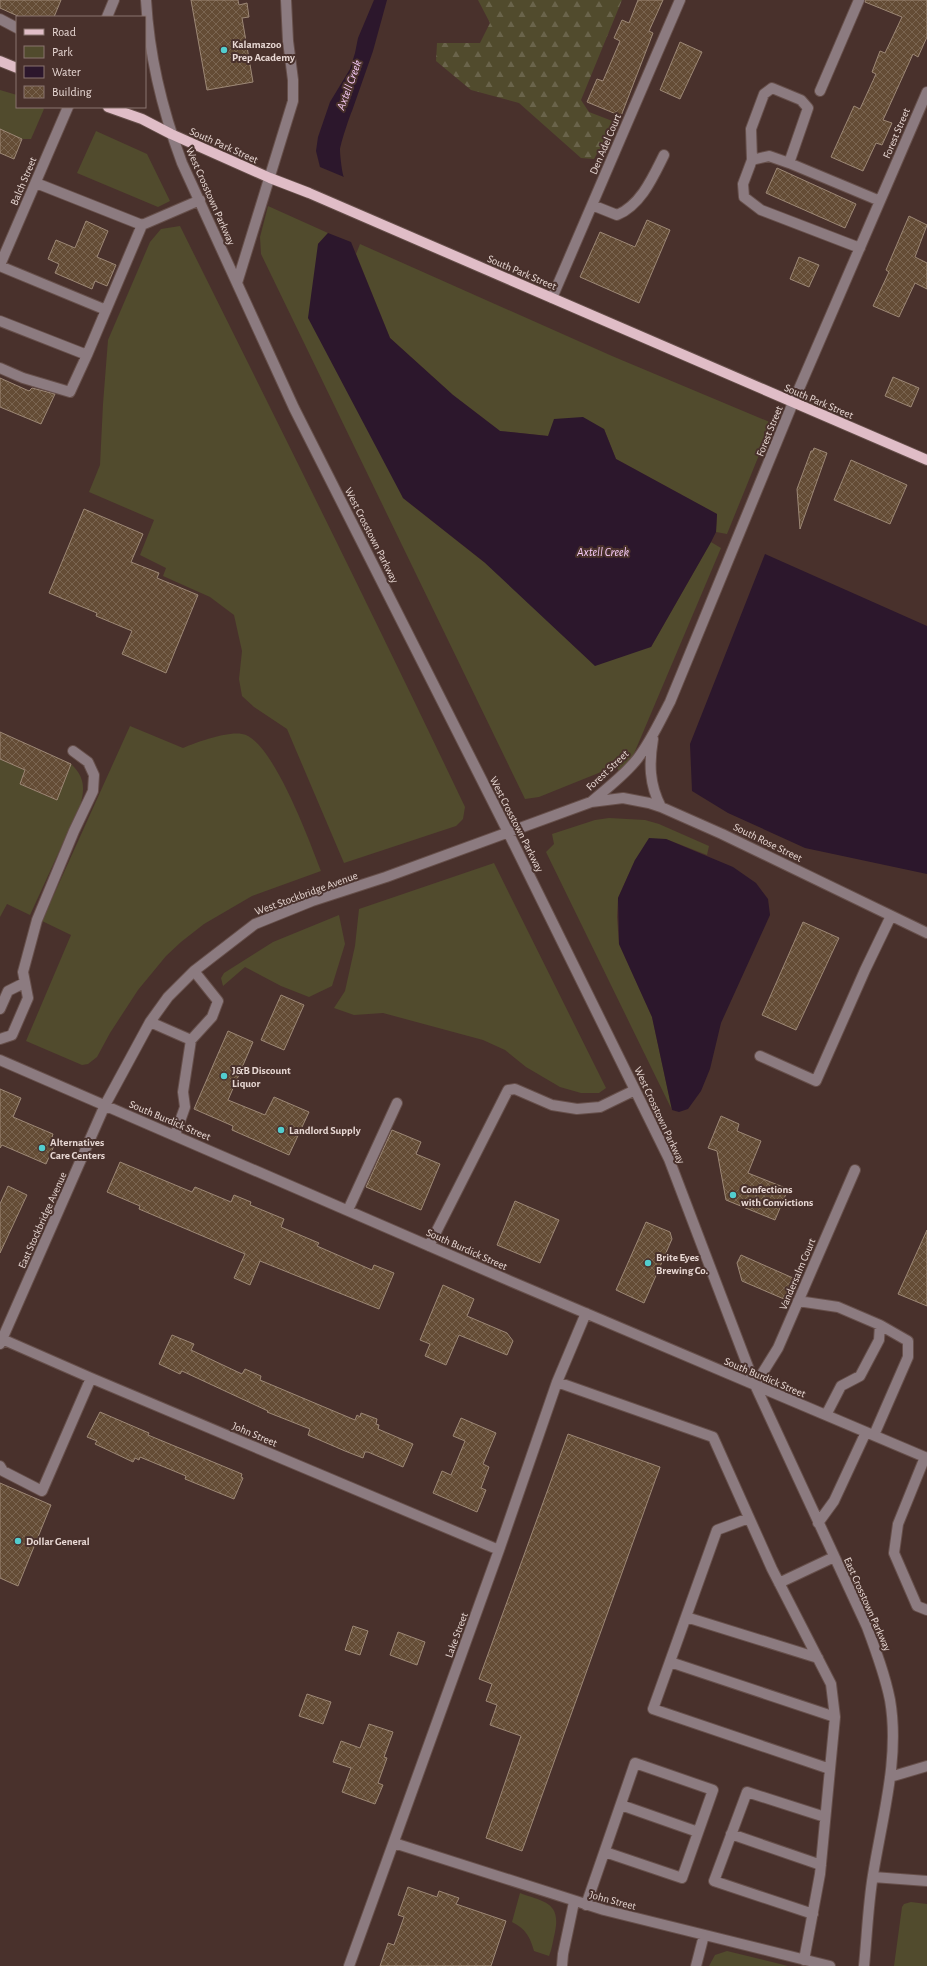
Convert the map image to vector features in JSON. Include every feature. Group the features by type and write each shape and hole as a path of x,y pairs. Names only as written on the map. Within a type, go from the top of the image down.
{"main road":[{"path":"0,61 16,68"},
{"name":"South Park Street","path":"111,108 142,119 171,134 270,178 927,460"}],"street":[{"path":"107,16 114,0"},
{"name":"West Crosstown Parkway","path":"146,0 153,54 171,134 237,283 298,415 508,832 669,1159 754,1385"},
{"name":"West Crosstown Parkway","path":"237,283 293,100 293,80 288,41 286,0"},
{"name":"Den Adel Court","path":"552,298 680,0"},
{"path":"820,91 859,0"},
{"path":"0,19 16,27"},
{"path":"790,163 808,108 801,100 772,88 764,94 751,129 752,160 743,184 744,197 761,210 860,248"},
{"name":"Forest Street","path":"591,802 630,768 653,735 673,695 793,402 927,92"},
{"name":"Balch Street","path":"0,266 68,108"},
{"path":"592,206 617,215 627,211 650,184 664,155"},
{"path":"752,160 769,156 790,163 880,201"},
{"path":"36,183 142,225"},
{"path":"0,368 23,378 70,392 142,225 200,200"},
{"path":"0,266 106,310"},
{"path":"0,321 87,355"},
{"name":"Forest Street","path":"653,735 650,772 656,797 661,807"},
{"path":"0,1039 12,1035 28,998 22,972 37,920 74,831 93,791 94,775 88,762 73,751"},
{"name":"South Rose Street","path":"591,802 623,798 661,807 722,834 927,933"},
{"name":"West Stockbridge Avenue","path":"105,1105 150,1022 168,998 194,971 255,924 312,901 386,877 591,802"},
{"path":"760,1056 816,1081 865,970 891,916"},
{"path":"175,1135 184,1107 183,1092 191,1040 212,1017 218,1001 194,971"},
{"path":"0,1009 8,991 24,983"},
{"path":"150,1022 191,1040"},
{"name":"South Burdick Street","path":"0,1060 429,1246 926,1457"},
{"path":"429,1246 508,1090 515,1089 552,1105 577,1109 600,1107 635,1090"},
{"path":"348,1210 397,1103"},
{"name":"East Stockbridge Avenue","path":"1,1342 105,1105"},
{"name":"Vandersalm Court","path":"754,1385 778,1348 855,1170"},
{"path":"798,1301 838,1307 880,1324 908,1342 908,1357 870,1434 834,1501 818,1523"},
{"name":"Lake Street","path":"349,1966 499,1550 557,1382 586,1313"},
{"path":"826,1415 841,1386 860,1376 879,1340 880,1324"},
{"name":"John Street","path":"1,1342 499,1550"},
{"path":"0,1466 3,1471 42,1491 90,1378"},
{"path":"557,1382 713,1437 779,1583 831,1684 835,1717 821,1865 804,1960"},
{"name":"East Crosstown Parkway","path":"754,1385 878,1656 890,1700 892,1743 890,1777 872,1877 864,1966"},
{"path":"926,1457 898,1524 894,1552 917,1606 927,1610"},
{"path":"749,1518 717,1530 654,1709 830,1769"},
{"path":"779,1583 834,1557"},
{"path":"686,1617 818,1658"},
{"path":"670,1662 835,1717"},
{"path":"586,1905 604,1852 621,1805 635,1762 713,1790 682,1878 604,1852"},
{"path":"890,1777 927,1766"},
{"path":"812,1914 714,1881 747,1792 825,1817"},
{"path":"621,1805 698,1832"},
{"path":"732,1834 821,1865"},
{"name":"John Street","path":"394,1842 574,1902 830,1966"},
{"path":"872,1877 927,1881"},
{"path":"562,1966 563,1954 574,1902"},
{"path":"696,1966 704,1935"}],"green space":[{"path":"478,0 622,0 581,100 589,112 615,122 594,159 581,158 519,103 471,90 436,61 437,43 480,43 490,23"},
{"path":"0,90 16,95 16,108 44,109 31,139 22,139 0,129"},
{"path":"96,131 147,154 170,201 158,207 77,173"},
{"path":"268,206 328,233 318,244 403,498 484,562 651,647 711,542 721,548 633,756 619,771 616,766 539,797 525,799 261,254 260,237"},
{"path":"180,226 288,443 465,807 463,819 456,826 344,863 287,729 254,707 242,696 239,679 242,651 234,615 210,597 163,576 166,568 140,555 154,520 89,492 100,465 108,340 150,242 161,229"},
{"path":"360,244 612,356 772,423 727,534 716,532 717,514 616,459 604,429 548,436 500,431 453,395 390,338 356,254"},
{"path":"130,726 183,748 204,740 236,733 242,734 254,740 265,753 289,794 321,871 252,896 204,924 181,942 166,956 138,990 110,1033 97,1057 88,1064 82,1065 26,1041 71,935 42,921"},
{"path":"0,759 25,770 20,784 56,800 71,764 79,774 83,784 83,794 80,806 30,915 7,904 0,917"},
{"path":"609,818 645,820 659,824 709,846 707,855 666,839 635,860 618,898 617,917 619,944 652,1017 672,1110 546,852 554,844 552,834 595,820"},
{"path":"494,863 606,1088 599,1093 581,1093 560,1087 526,1067 505,1050 483,1040 383,1013 354,1015 334,1008 345,991 355,946 359,909"},
{"path":"339,915 345,944 332,986 309,997 281,986 245,967 223,986 221,978 224,973 273,942"},
{"path":"520,1893 543,1901 553,1909 556,1922 549,1956 534,1951 527,1934 512,1922"},
{"path":"911,1902 927,1904 927,1966 894,1966 902,1907 904,1904"},
{"path":"727,1951 788,1966 709,1966 715,1955"}],"water":[{"path":"374,0 387,0 373,51 340,147 341,164 344,177 320,167 316,151 318,137 330,102 350,69 358,38"},
{"name":"Axtell Creek","path":"328,233 351,242 390,338 453,395 500,431 548,436 554,419 583,417 604,429 616,459 717,514 716,532 651,647 595,666 484,562 403,498 308,318 318,244"},
{"path":"765,554 927,626 927,874 805,848 728,813 692,791 690,744"},
{"path":"649,838 666,839 733,867 756,883 768,899 770,915 721,1023 710,1069 701,1091 688,1109 679,1112 672,1110 652,1017 619,944 618,898 635,860"}],"building":[{"path":"0,0 61,0 54,16 18,16 0,8"},
{"name":"Kalamazoo Prep Academy","path":"191,0 238,0 239,5 247,3 249,17 242,18 253,82 207,90"},
{"path":"638,0 663,0 649,31 653,33 621,116 587,102 597,79 603,81 620,41 614,38 622,20 629,23"},
{"path":"865,0 927,0 927,37 918,57 913,54 883,120 892,123 882,145 876,143 863,171 831,157 854,106 860,109 876,74 872,72 880,51 885,53 902,17 865,2"},
{"path":"680,42 702,52 680,99 660,90"},
{"path":"0,129 22,139 14,159 0,153"},
{"path":"777,168 856,204 845,228 766,193"},
{"path":"909,216 927,225 915,257 927,263 927,289 915,283 899,317 873,306 889,272 886,270"},
{"path":"647,220 670,230 639,303 580,277 600,232 635,247"},
{"path":"86,221 108,231 97,257 116,265 107,286 95,281 92,289 55,273 59,264 48,259 56,240 75,248"},
{"path":"799,257 819,265 809,287 790,279"},
{"path":"893,377 919,388 911,407 885,396"},
{"path":"0,378 29,391 32,388 55,394 41,424 0,407"},
{"path":"814,448 827,453 800,529 797,489 811,451 813,451"},
{"path":"851,460 907,485 890,524 834,500"},
{"path":"84,509 143,534 131,562 159,573 157,578 198,595 166,673 122,654 132,631 96,616 97,613 49,593"},
{"path":"0,732 71,764 57,800 20,784 25,770 0,759"},
{"path":"803,922 839,938 796,1030 762,1015"},
{"path":"281,995 304,1005 284,1050 261,1040"},
{"path":"228,1031 253,1042 228,1100 265,1115 274,1097 309,1112 289,1155 232,1130 233,1126 194,1109"},
{"path":"0,1089 21,1098 13,1117 53,1134 52,1137 57,1139 46,1164 2,1145 0,1148"},
{"path":"721,1116 739,1124 737,1131 761,1141 748,1173 788,1189 775,1220 726,1200 717,1151 708,1148"},
{"path":"392,1130 421,1142 416,1154 440,1164 421,1210 366,1187"},
{"path":"120,1162 192,1192 195,1187 231,1202 234,1195 251,1202 250,1205 284,1219 281,1227 319,1243 317,1246 372,1270 374,1265 394,1273 379,1309 260,1261 250,1285 234,1278 245,1254 139,1209 140,1206 107,1192"},
{"path":"8,1186 27,1195 0,1253 0,1204"},
{"path":"515,1201 559,1220 540,1263 497,1245"},
{"path":"646,1222 670,1232 672,1239 644,1303 616,1290"},
{"path":"927,1230 927,1306 898,1294"},
{"path":"741,1255 793,1278 784,1299 742,1281 737,1263"},
{"path":"443,1285 474,1299 467,1316 507,1333 513,1341 507,1355 459,1335 446,1365 425,1356 430,1344 420,1340"},
{"path":"172,1335 194,1344 191,1350 242,1374 245,1369 261,1376 260,1380 355,1420 357,1415 360,1417 361,1413 377,1419 376,1424 379,1425 378,1429 413,1444 403,1467 368,1452 365,1452 363,1458 345,1451 308,1435 310,1429 267,1412 268,1411 182,1371 180,1374 159,1364"},
{"path":"100,1412 149,1433 148,1435 242,1474 241,1477 243,1478 234,1499 185,1479 186,1476 140,1457 139,1460 135,1458 133,1462 95,1444 97,1441 87,1437"},
{"path":"461,1418 496,1433 483,1464 489,1467 481,1488 486,1490 477,1512 433,1493 442,1471 451,1475 465,1441 453,1436"},
{"path":"568,1434 660,1467 522,1851 486,1838 521,1736 490,1725 497,1705 486,1701 492,1684 479,1679"},
{"name":"Dollar General","path":"0,1483 51,1505 18,1586 0,1578"},
{"path":"353,1626 368,1631 360,1655 345,1650"},
{"path":"398,1632 425,1642 417,1665 390,1655"},
{"path":"307,1694 331,1702 323,1724 299,1716"},
{"path":"369,1724 393,1732 384,1757 387,1758 378,1783 383,1785 375,1804 342,1792 351,1768 333,1762 341,1741 360,1748"},
{"path":"408,1887 437,1897 439,1891 459,1898 456,1904 506,1921 491,1966 380,1966 388,1943 394,1945 404,1917 398,1915"}],"place":[{"name":"Kalamazoo Prep Academy","path":"224,50"},
{"name":"J&B Discount Liquor","path":"224,1076"},
{"name":"Landlord Supply","path":"281,1130"},
{"name":"Alternatives Care Centers","path":"42,1148"},
{"name":"Confections with Convictions","path":"733,1195"},
{"name":"Brite Eyes Brewing Co.","path":"648,1263"},
{"name":"Dollar General","path":"18,1541"}]}
